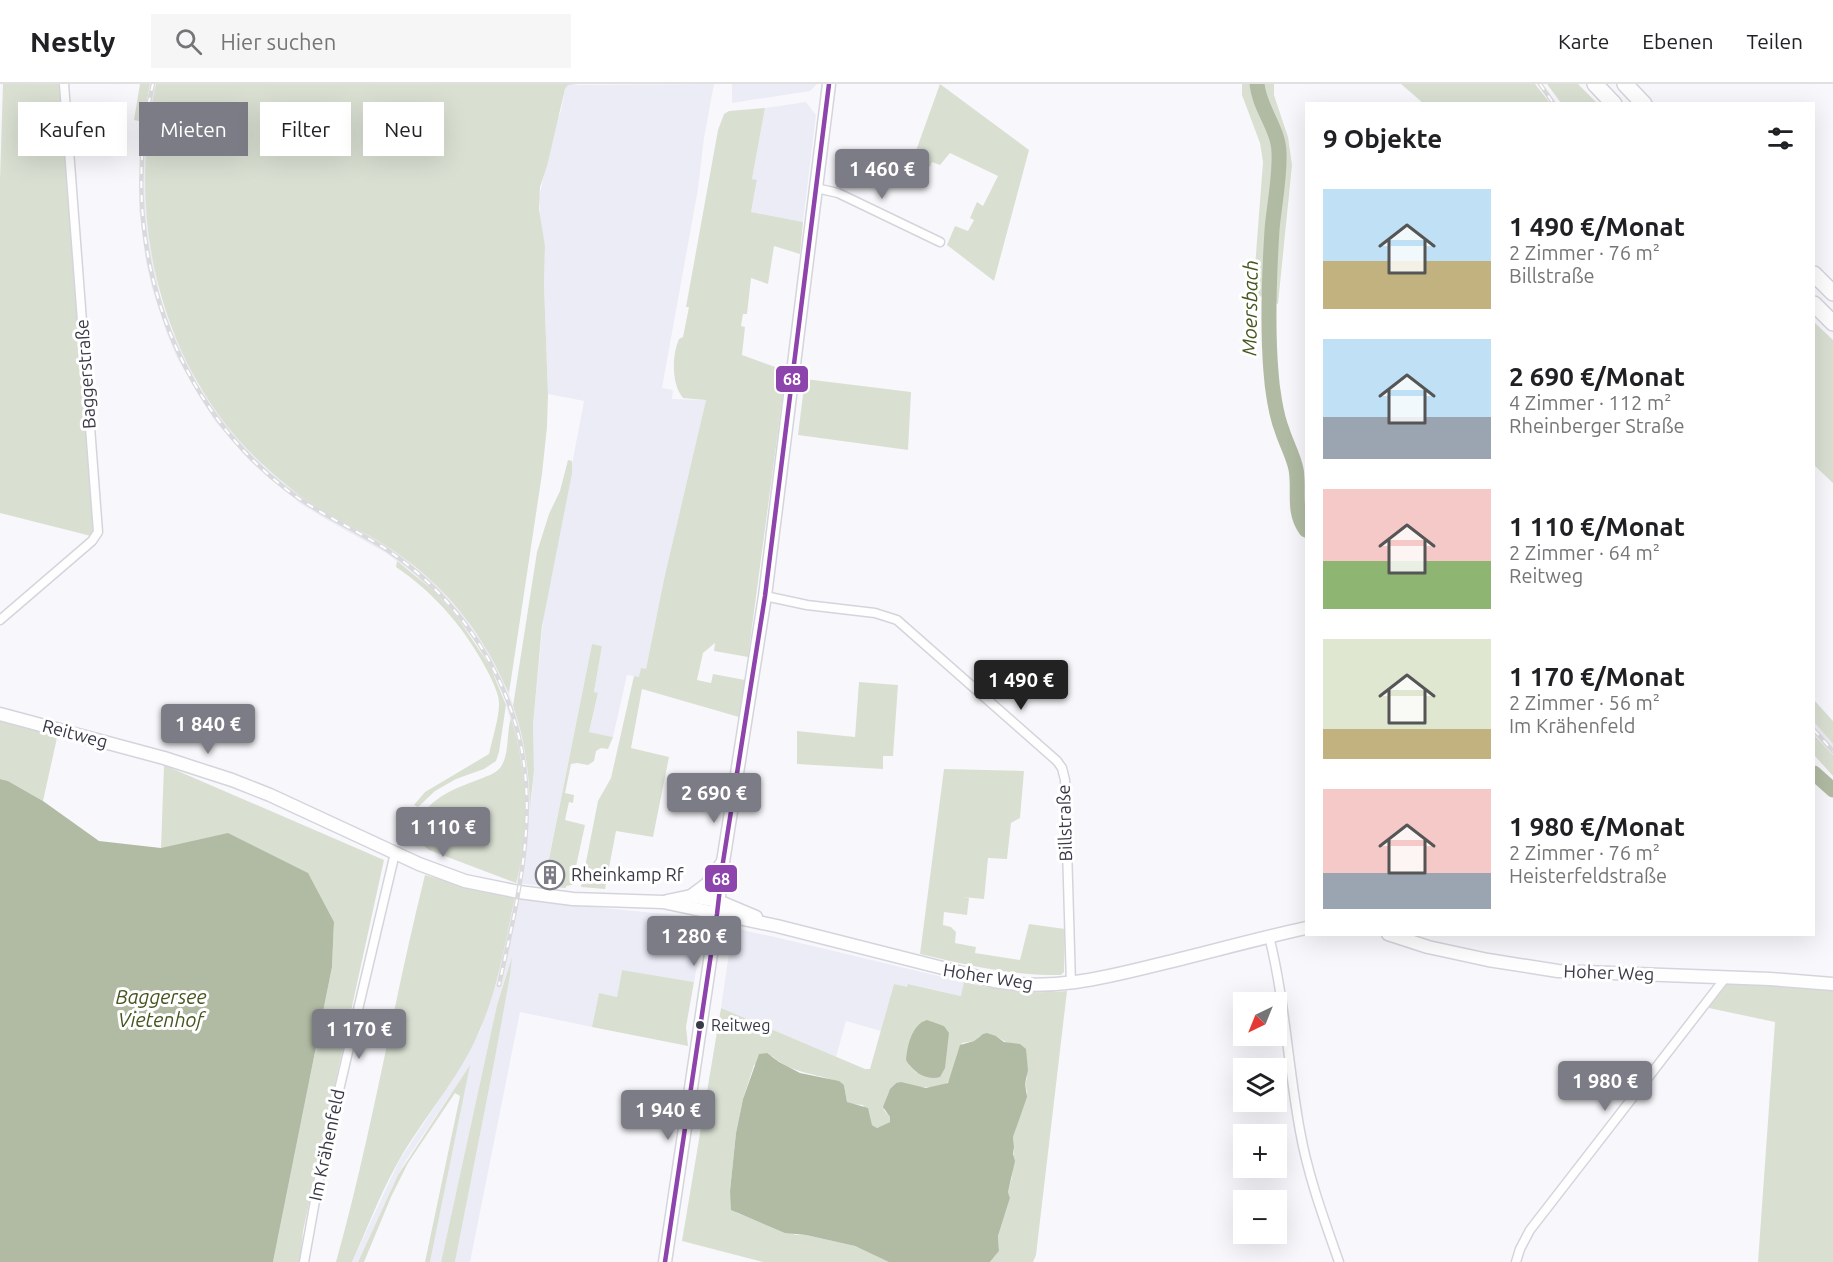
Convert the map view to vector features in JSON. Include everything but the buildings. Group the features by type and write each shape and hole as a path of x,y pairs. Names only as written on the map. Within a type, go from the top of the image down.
{"highway":[{"path":"1595,84 1612,102"},
{"path":"1625,84 1642,102"},
{"path":"1815,275 1833,293"},
{"path":"1815,305 1833,323"}],"main road":[{"path":"664,1262 765,596 829,84"},
{"name":"Reitweg","path":"0,714 164,758 223,777 281,800 441,873 492,888 573,899 663,902 717,914"},
{"path":"691,896 707,884 723,862"},
{"name":"Reitweg","path":"663,902 691,896 718,901"},
{"name":"Hoher Weg","path":"718,901 777,926"},
{"name":"Hoher Weg","path":"717,914 777,926 994,981 1027,985 1071,984 1176,961 1305,928"},
{"name":"Hoher Weg","path":"1394,936 1428,947 1520,966 1558,971 1726,977 1833,984"}],"street":[{"name":"Baggerstraße","path":"0,620 92,541 98,532 64,84"},
{"path":"816,188 838,193 940,242"},
{"name":"Billstraße","path":"765,596 807,605 875,613 897,620 1057,761 1062,768 1065,780 1071,984"},
{"name":"Im Krähenfeld","path":"304,1262 327,1140 395,853"},
{"path":"1269,936 1280,984 1299,1128 1307,1168 1339,1262"},
{"path":"1516,1262 1520,1249 1537,1221 1726,977"}],"shaded area":[{"path":"3,84 60,84 61,102 18,102 18,156 66,156 95,537 0,513 0,179"},
{"path":"140,84 150,84 147,102 139,102 139,121 134,120"},
{"path":"150,84 156,84 153,102 147,102"},
{"path":"156,84 579,84 568,85 565,89 540,187 539,209 545,246 547,427 509,693 476,634 442,591 401,556 305,500 242,443 208,400 182,352 163,301 151,248 145,193 146,156 248,156 248,102 153,102"},
{"path":"714,84 698,189 662,388 673,390 672,399 706,400 664,579 646,669 639,677 627,675 613,737 589,732 598,694 594,692 602,646 592,644 548,863 556,866 552,887 516,883 524,828 521,759 504,697 490,666 474,640 440,598 414,574 386,553 301,504 250,461 214,420 177,358 167,334 146,262 139,209 141,156 146,156 146,197 150,244 160,295 171,328 198,385 234,435 264,466 310,503 402,557 432,581 462,613 486,648 509,693 526,757 531,803 534,771 533,725 544,612 584,401 548,394 545,246 539,198 553,131 568,85"},
{"path":"732,84 817,84 810,91 732,103"},
{"path":"940,84 1029,150 994,281 947,245 955,226 968,231 974,220 970,218 977,202 983,206 998,176 950,153 940,165 932,162 930,167 913,159"},
{"path":"1242,84 1274,84 1274,95 1288,137 1292,165 1278,304 1253,293 1263,162 1260,143 1242,95"},
{"path":"1401,84 1535,84 1549,102 1422,102"},
{"path":"1547,84 1578,84 1596,102 1560,102"},
{"path":"806,102 816,115 803,222 751,212 757,181 752,179 765,108"},
{"path":"765,108 752,179 757,180 751,212 803,222 800,254 774,246 768,284 751,278 747,314 743,314 741,326 745,327 742,355 786,371 748,657 714,651 715,643 703,653 697,680 711,683 713,674 745,680 739,717 642,689 631,748 669,757 653,837 616,831 605,889 581,887 598,801 611,778 634,676 639,677 641,668 646,669 664,579 706,400 683,398 676,385 674,361 679,339 683,337 689,307 686,307 718,130 724,114 729,111"},
{"path":"1815,323 1833,340 1833,483 1815,466"},
{"path":"805,379 911,392 908,450 798,435"},
{"path":"568,460 572,461 572,473 542,626 533,725 534,771 530,807 526,756 513,706 537,552 549,514 560,491"},
{"path":"397,561 434,591 457,617 490,666 506,705 496,761 484,769 456,779 435,791 418,807 414,805 425,792 489,754 498,716 499,700 489,674 460,628 437,601 396,567"},
{"path":"592,644 602,646 594,692 598,693 589,732 613,737 608,749 601,748 596,751 594,761 588,765 571,764 565,793 574,795 573,803 569,802 565,820 585,825 572,885 566,888 552,887 556,866 548,864"},
{"path":"859,682 898,685 893,756 883,756 883,769 797,764 797,731 855,737"},
{"path":"1815,701 1833,721 1833,744 1815,723"},
{"path":"0,714 59,729 43,801 8,781 0,779"},
{"path":"511,718 521,758 525,800 524,842 516,883 429,850 415,838 423,815 437,799 457,788 491,775 500,768 507,750"},
{"path":"1815,723 1833,744 1833,755 1815,736"},
{"path":"1815,736 1833,755 1833,776 1815,756"},
{"path":"164,765 384,860 303,1231 300,1262 273,1262 332,967 334,922 161,848"},
{"path":"944,769 1024,771 1020,818 1011,823 1007,859 988,858 984,899 962,897 969,898 967,915 944,912 943,925 951,927 956,932 955,943 976,947 975,953 1020,960 1029,924 1065,929 1064,972 1061,975 1008,972 920,954"},
{"path":"425,875 484,892 515,897 500,966 485,1017 470,1051 398,1162 352,1262 336,1262 361,1166"},
{"path":"515,897 542,900 542,902 706,918 694,982 622,970 617,997 599,993 592,1027 520,1012 470,1262 455,1262 495,1058 511,960 497,1005 441,1262 430,1262 469,1067 407,1159 358,1262 352,1262 399,1161 455,1076 480,1031 497,980"},
{"path":"737,929 964,982 962,996 909,984 908,988 894,984 881,1031 846,1021 836,1057 721,1008 732,932"},
{"path":"512,957 495,1058 455,1262 441,1262 497,1005"},
{"path":"622,970 694,982 686,1027 688,1046 592,1027 599,993 617,997"},
{"path":"1726,977 1833,984 1833,1262 1758,1262 1775,1022 1704,1007"},
{"path":"964,982 1015,991 1067,991 1036,1255 1033,1262 990,1262 999,1251 998,1236 1010,1198 1008,1192 1012,1177 1013,1137 1027,1092 1025,1084 1027,1061 1020,1044 1009,1044 996,1036 980,1036 974,1041 962,1043 952,1076 942,1086 922,1087 896,1083 888,1095 884,1110 890,1117 890,1122 877,1128 872,1125 863,1105 847,1102 844,1085 798,1071 772,1056 754,1065 743,1099 736,1133 730,1191 737,1213 796,1235 806,1235 855,1246 891,1262 763,1262 682,1241 721,1008 865,1069 870,1069 894,984 907,987 908,984 961,996","holes":["940,1025 944,1026 917,1073 909,1065"]},
{"path":"470,1065 430,1262 425,1262 460,1096 455,1093 408,1163 364,1262 358,1262 398,1175"}],"water":[{"name":"Baggersee Vietenhof","path":"0,779 8,781 43,801 99,841 161,848 228,833 308,873 334,922 332,967 273,1262 0,1262"},
{"path":"927,1020 944,1026 949,1033 945,1068 940,1077 935,1078 920,1074 906,1060 909,1042 914,1031"},
{"path":"987,1033 1004,1042 1020,1044 1026,1049 1028,1070 1025,1084 1027,1097 1013,1137 1015,1161 1008,1192 1010,1198 998,1236 999,1251 990,1262 889,1262 855,1246 806,1235 785,1233 731,1210 730,1191 736,1133 743,1099 759,1054 767,1053 800,1073 839,1081 844,1085 847,1102 868,1108 872,1125 877,1128 890,1122 890,1117 883,1107 890,1089 896,1083 901,1082 926,1088 948,1083 960,1045 974,1041"}],"waterway":[{"name":"Moersbach","path":"1257,84 1261,102 1276,135 1279,153 1269,284 1272,386 1280,424 1296,469 1299,515 1305,528"},
{"name":"Moersbach","path":"1815,774 1833,790"}],"railway":[{"path":"153,84 143,140 142,196 147,252 161,306 181,358 209,407 244,451 286,489 310,506 386,549 428,583 465,623 494,669 505,694 522,752 527,819 519,886 499,985"},
{"path":"1540,84 1553,102"},
{"path":"1815,731 1833,751"}],"transit line":[{"name":"68","path":"665,1262 723,862 765,596 829,84"}],"place":[{"name":"Rheinkamp Rf","path":"550,875"},
{"name":"Reitweg","path":"700,1025"}]}
